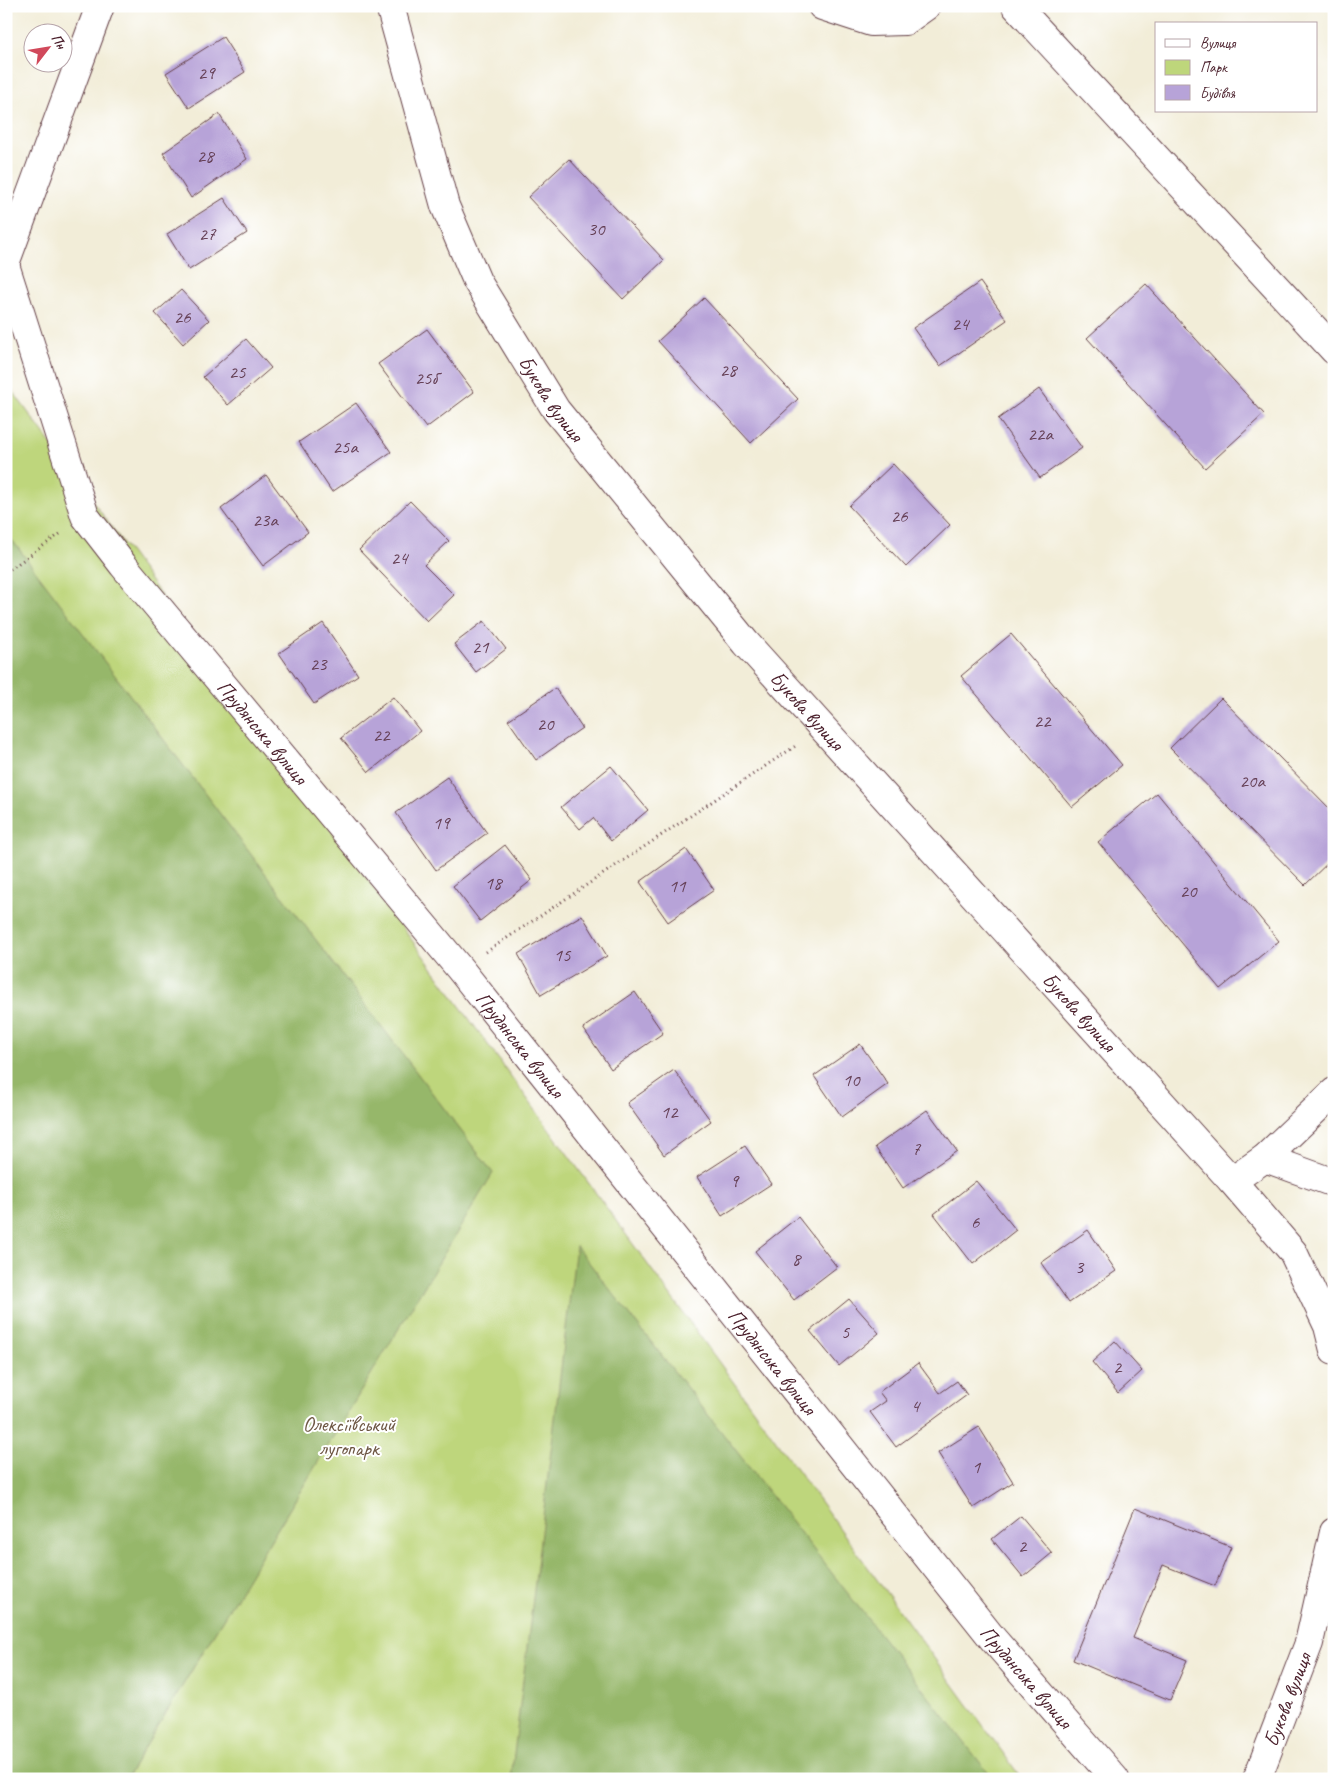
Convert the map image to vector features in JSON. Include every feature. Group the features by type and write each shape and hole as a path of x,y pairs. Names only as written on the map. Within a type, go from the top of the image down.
{"street":[{"path":"6,261 100,6"},
{"name":"Букова вулиця","path":"390,6 445,206 482,289 556,410 746,642 1232,1181 1292,1252 1328,1326 1334,1350"},
{"path":"822,6 871,22 905,21 926,6"},
{"path":"1016,6 1334,350"},
{"name":"Прудянська вулиця","path":"6,268 85,516 123,565 460,969 993,1639 1115,1779"},
{"path":"1232,1181 1266,1158 1334,1092"},
{"path":"1266,1158 1334,1183"},
{"name":"Букова вулиця","path":"1257,1779 1309,1643 1334,1532"}],"path":[{"path":"6,572 85,516"},
{"path":"460,969 822,728"}],"green space":[{"name":"Олексіївський лугопарк","path":"6,382 1022,1779 6,1779"},
{"name":"Олексіївський лугопарк","path":"6,532 493,1173 126,1779 6,1779"},
{"path":"576,1246 993,1779 511,1779"}],"building":[{"path":"223,37 245,72 189,108 166,73"},
{"path":"219,114 247,159 191,198 163,153"},
{"path":"569,159 664,260 623,299 528,197"},
{"path":"224,198 247,233 189,270 167,234"},
{"path":"980,282 1007,320 940,366 913,328"},
{"path":"1146,284 1264,414 1205,468 1087,338"},
{"path":"181,290 209,320 183,344 155,313"},
{"path":"704,298 798,399 751,443 658,341"},
{"path":"427,329 474,392 426,428 378,364"},
{"path":"246,339 271,368 228,405 203,377"},
{"path":"1039,389 1082,448 1040,478 998,419"},
{"path":"356,403 391,452 332,492 299,442"},
{"path":"893,464 950,525 906,567 849,506"},
{"path":"266,475 308,532 263,566 221,509"},
{"path":"410,501 449,541 424,565 454,595 427,621 359,550"},
{"path":"484,621 506,649 476,672 454,644"},
{"path":"323,623 358,675 314,704 279,653"},
{"path":"1011,634 1122,765 1072,807 961,676"},
{"path":"555,688 582,728 536,760 508,720"},
{"path":"393,697 420,731 369,772 341,738"},
{"path":"1221,698 1334,813 1334,857 1305,885 1170,748"},
{"path":"611,766 648,810 611,841 593,818 580,829 561,807"},
{"path":"447,777 487,833 436,870 396,813"},
{"path":"1157,793 1279,941 1220,989 1098,842"},
{"path":"505,845 532,880 480,921 453,886"},
{"path":"686,849 714,890 668,922 640,882"},
{"path":"582,915 607,956 541,995 518,954"},
{"path":"635,992 663,1033 611,1069 583,1028"},
{"path":"860,1044 888,1084 842,1117 814,1076"},
{"path":"674,1070 711,1121 664,1155 627,1103"},
{"path":"927,1110 957,1151 903,1188 875,1147"},
{"path":"745,1146 771,1184 722,1216 697,1177"},
{"path":"976,1181 1016,1230 973,1264 934,1214"},
{"path":"798,1217 837,1267 794,1300 755,1251"},
{"path":"1088,1230 1116,1271 1069,1303 1041,1263"},
{"path":"849,1299 879,1333 839,1366 810,1331"},
{"path":"1115,1341 1142,1371 1118,1393 1092,1362"},
{"path":"918,1363 940,1393 957,1381 967,1395 896,1447 870,1412 886,1401 879,1392"},
{"path":"979,1427 1013,1482 973,1508 938,1453"},
{"path":"1135,1508 1231,1547 1215,1586 1163,1565 1133,1638 1187,1660 1170,1700 1073,1660"},
{"path":"1021,1516 1052,1553 1023,1577 992,1539"}]}
